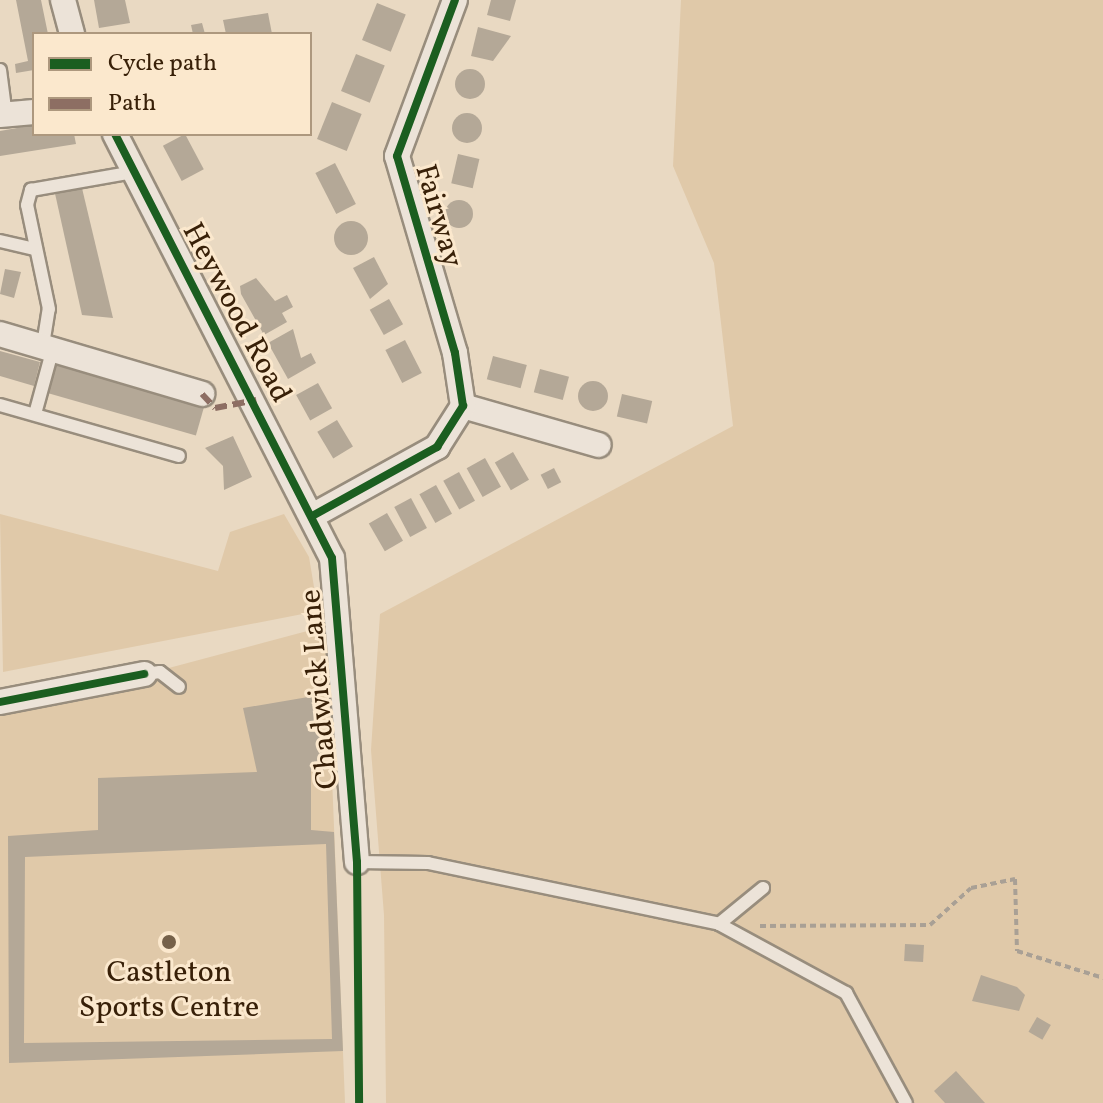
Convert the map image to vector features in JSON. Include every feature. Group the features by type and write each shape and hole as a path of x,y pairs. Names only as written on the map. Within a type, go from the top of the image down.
{"street":[{"path":"63,0 71,32"},
{"name":"Fairway","path":"455,0 397,156 455,353 463,406"},
{"path":"3,115 32,112"},
{"name":"Heywood Road","path":"116,136 314,515"},
{"path":"0,334 202,394"},
{"path":"314,515 437,447 463,406 599,445"},
{"name":"Chadwick Lane","path":"314,515 332,558 343,622 357,862"},
{"path":"0,702 144,674"}],"lane":[{"path":"0,70 3,115"},
{"path":"35,414 48,347 49,309 27,205 31,190 134,172"},
{"path":"0,241 36,249"},
{"path":"0,405 179,456"},
{"path":"144,674 160,672 179,687"},
{"path":"357,862 428,863 719,924 846,993 906,1103"},
{"path":"719,924 763,888"}],"path":[{"path":"719,924 842,931 930,925 971,888 1015,879 1017,951 1103,978"}],"shaded area":[{"path":"681,0 1103,0 1103,1103 386,1103 384,915 371,750 380,614 733,426 714,263 673,166"},
{"path":"0,514 218,571 230,532 284,514 309,557 318,611 3,672"},
{"name":"Castleton Sports Centre","path":"326,626 345,1103 0,1103 0,713"}],"building":[{"path":"16,0 41,0 48,32 32,32 32,70 16,73 15,64 28,61"},
{"path":"94,0 125,0 130,23 99,28"},
{"path":"491,0 516,0 510,21 487,15"},
{"path":"377,3 406,15 391,52 362,40"},
{"path":"268,13 272,32 226,32 223,20"},
{"path":"202,23 204,32 193,32 191,25"},
{"path":"478,27 511,36 493,61 471,56"},
{"path":"356,54 385,66 370,103 341,91"},
{"path":"470,69 476,70 484,78 484,90 476,98 470,99 464,98 456,90 455,84 456,78 464,70"},
{"path":"332,102 362,114 347,151 317,139"},
{"path":"467,113 473,114 481,122 481,134 473,142 467,143 461,142 453,134 452,128 453,122 461,114"},
{"path":"32,125 32,136 74,136 76,144 0,156 0,131"},
{"path":"186,136 204,169 182,181 163,146"},
{"path":"458,154 479,159 473,188 451,183"},
{"path":"335,163 356,204 336,214 315,173"},
{"path":"81,184 113,318 82,315 54,189"},
{"path":"459,200 469,204 473,214 469,224 459,228 449,224 445,214 449,204"},
{"path":"351,221 363,226 368,238 363,250 351,255 339,250 334,238 339,226"},
{"path":"374,257 388,284 370,299 353,268"},
{"path":"5,269 21,272 14,298 0,294"},
{"path":"256,278 275,301 287,295 293,307 282,313 287,322 264,335 241,294 240,286"},
{"path":"389,299 403,324 384,335 370,310"},
{"path":"293,329 301,358 311,353 316,363 288,379 268,343"},
{"path":"405,340 422,373 402,383 385,350"},
{"path":"0,351 40,362 34,386 0,376"},
{"path":"493,356 527,365 521,388 487,379"},
{"path":"52,364 204,408 196,435 44,392"},
{"path":"540,369 569,377 563,400 534,392"},
{"path":"593,381 599,382 607,390 607,402 599,410 593,411 587,410 579,402 578,396 579,390 587,382"},
{"path":"318,383 332,408 310,420 296,395"},
{"path":"622,394 652,401 647,423 617,416"},
{"path":"337,420 353,447 333,458 317,432"},
{"path":"233,436 252,477 224,490 223,466 205,448"},
{"path":"513,452 529,480 511,490 495,462"},
{"path":"485,458 501,487 483,497 467,468"},
{"path":"554,468 561,482 548,489 541,475"},
{"path":"459,472 475,501 459,510 443,481"},
{"path":"436,485 452,514 435,523 419,494"},
{"path":"411,498 427,528 410,537 394,507"},
{"path":"387,513 403,541 385,551 369,524"},
{"path":"314,696 324,770 311,770 311,830 334,832 343,1051 9,1063 8,836 98,830 98,778 257,772 243,708","holes":["326,844 332,1039 24,1043 25,857"]},
{"path":"905,944 924,945 923,962 904,961"},
{"path":"981,975 1017,987 1025,995 1019,1011 972,1001"},
{"path":"1037,1017 1051,1025 1042,1040 1028,1032"},
{"path":"956,1071 985,1103 945,1103 934,1091"}],"marked path":[{"path":"202,394 215,408 256,400"}],"cycle path":[{"path":"314,515 437,447 463,406 455,353 397,156 455,0"},
{"path":"116,136 332,558 357,862 359,1103"},
{"path":"0,702 144,674"}],"place":[{"name":"Castleton Sports Centre","path":"169,942"}]}
